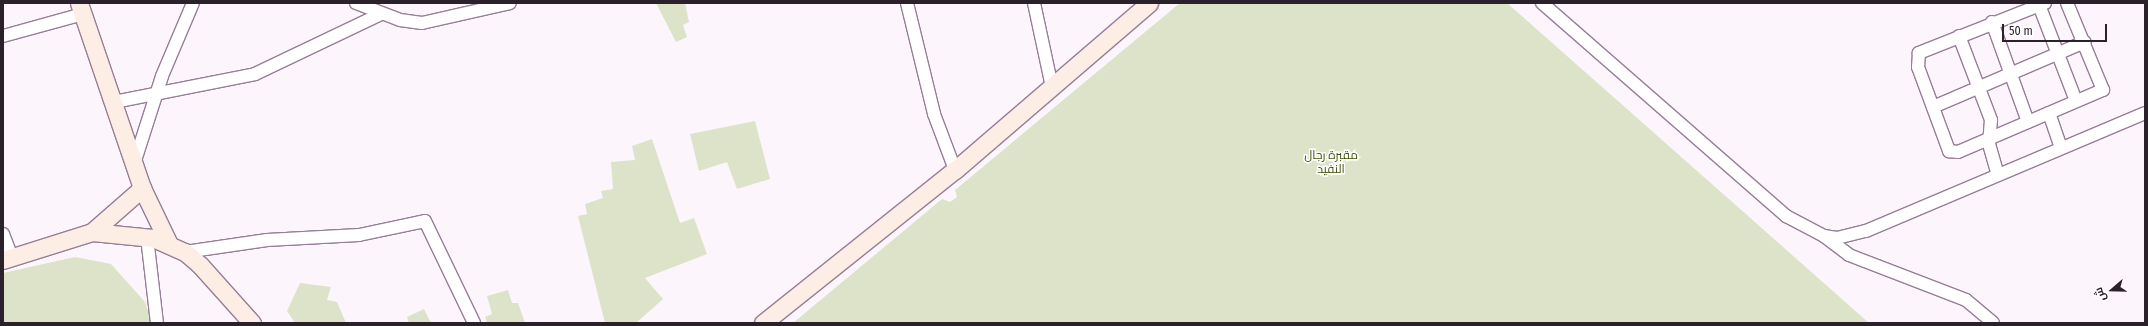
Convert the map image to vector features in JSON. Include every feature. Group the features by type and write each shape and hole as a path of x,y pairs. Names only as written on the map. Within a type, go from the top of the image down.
{"main road":[{"path":"762,323 955,170 1149,3"},
{"path":"81,9 114,102 142,188 169,244"},
{"path":"92,232 142,188"},
{"path":"8,258 92,232 148,237 169,244 185,252 252,323"}],"street":[{"path":"134,164 156,94 193,3"},
{"path":"356,3 381,14 422,23 510,3"},
{"path":"907,3 934,114 955,170"},
{"path":"1034,3 1052,87"},
{"path":"1542,3 1786,216 1824,236 1849,255 1966,300 1993,323"},
{"path":"2067,3 2085,42 2103,88 2076,101 1989,139 1958,152 1949,151 1918,67 1919,54 1992,22 2042,4 2076,101"},
{"path":"3,36 81,9"},
{"path":"114,102 255,74 381,14"},
{"path":"1992,22 2028,122"},
{"path":"1958,36 1991,120 1989,139 1998,175"},
{"path":"1933,107 2085,42"},
{"path":"2049,113 2061,148"},
{"path":"1824,236 1866,231 2145,113"},
{"path":"185,252 267,240 359,235 425,221 474,323"},
{"path":"3,234 8,258"},
{"path":"148,237 157,323"}],"green space":[{"path":"656,3 685,3 689,22 683,25 687,37 676,42"},
{"name":"مقبرة رجال النفيد","path":"1180,3 1507,3 1869,323 793,323 942,199 950,202 957,197 955,190"},
{"path":"755,121 770,179 737,189 727,162 699,171 690,134"},
{"path":"652,139 680,223 694,218 707,254 645,278 663,299 636,323 605,323 578,216 587,214 585,204 603,198 601,191 613,189 611,162 635,160 632,146"},
{"path":"75,257 111,264 145,302 152,323 3,323 3,273"},
{"path":"300,283 331,287 327,300 337,302 346,323 295,323 287,311"},
{"path":"508,290 512,303 518,303 525,323 487,323 485,317 492,314 487,296"},
{"path":"424,309 431,323 409,323 407,317"}]}
